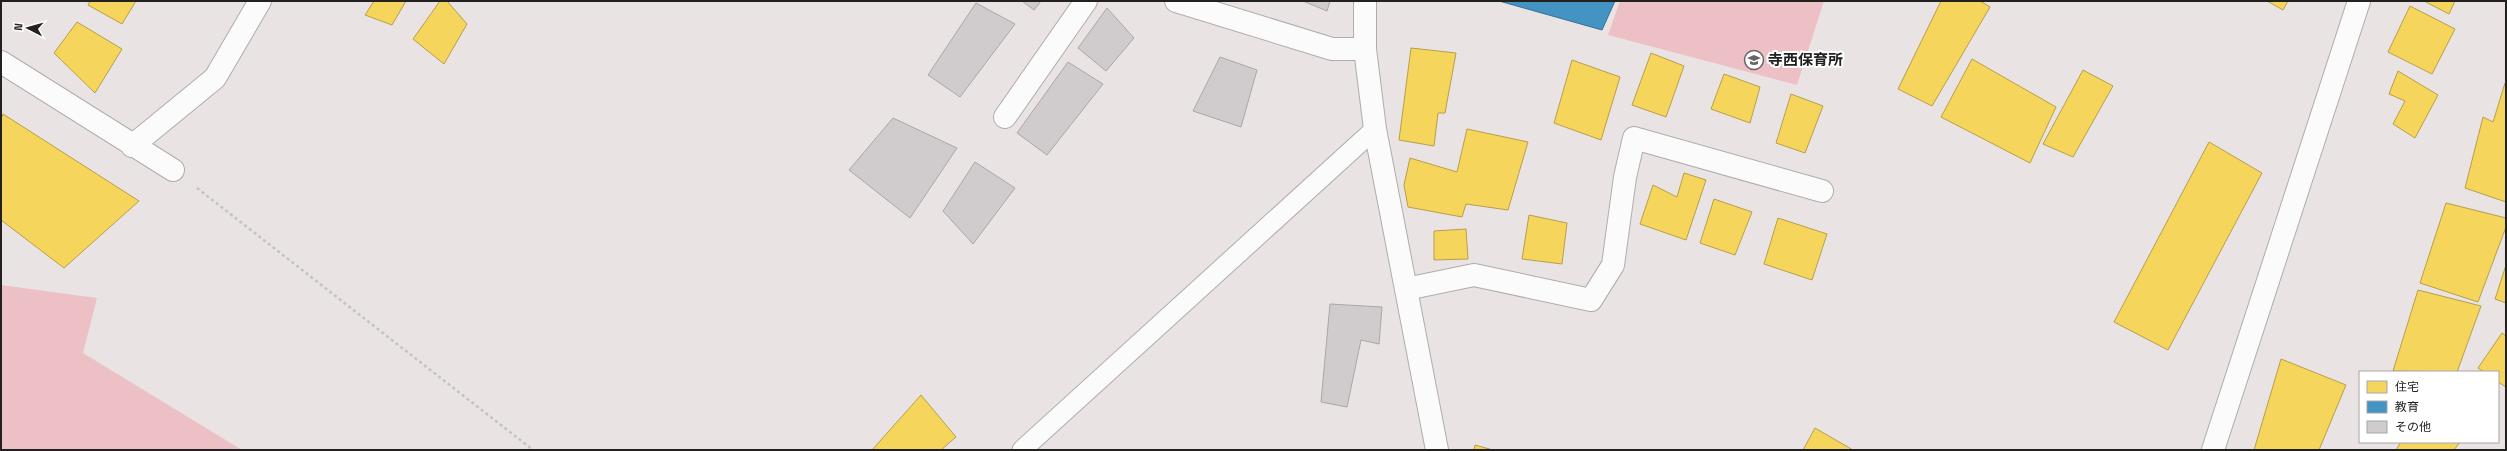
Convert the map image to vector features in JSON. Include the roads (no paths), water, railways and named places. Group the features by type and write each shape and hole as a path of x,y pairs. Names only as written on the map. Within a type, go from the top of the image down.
{"street":[{"path":"132,146 215,78 260,1"},
{"path":"1005,117 1086,1"},
{"path":"1176,1 1332,49 1365,49"},
{"path":"1365,1 1365,49 1375,129 1437,450"},
{"path":"2213,450 2359,1"},
{"path":"1,62 132,146 173,170"},
{"path":"1406,289 1474,275 1591,300 1613,266 1625,177 1634,138 1822,191"}],"lane":[{"path":"1022,450 1375,129"}],"place":[{"name":"寺西保育所","path":"1754,60"}]}
